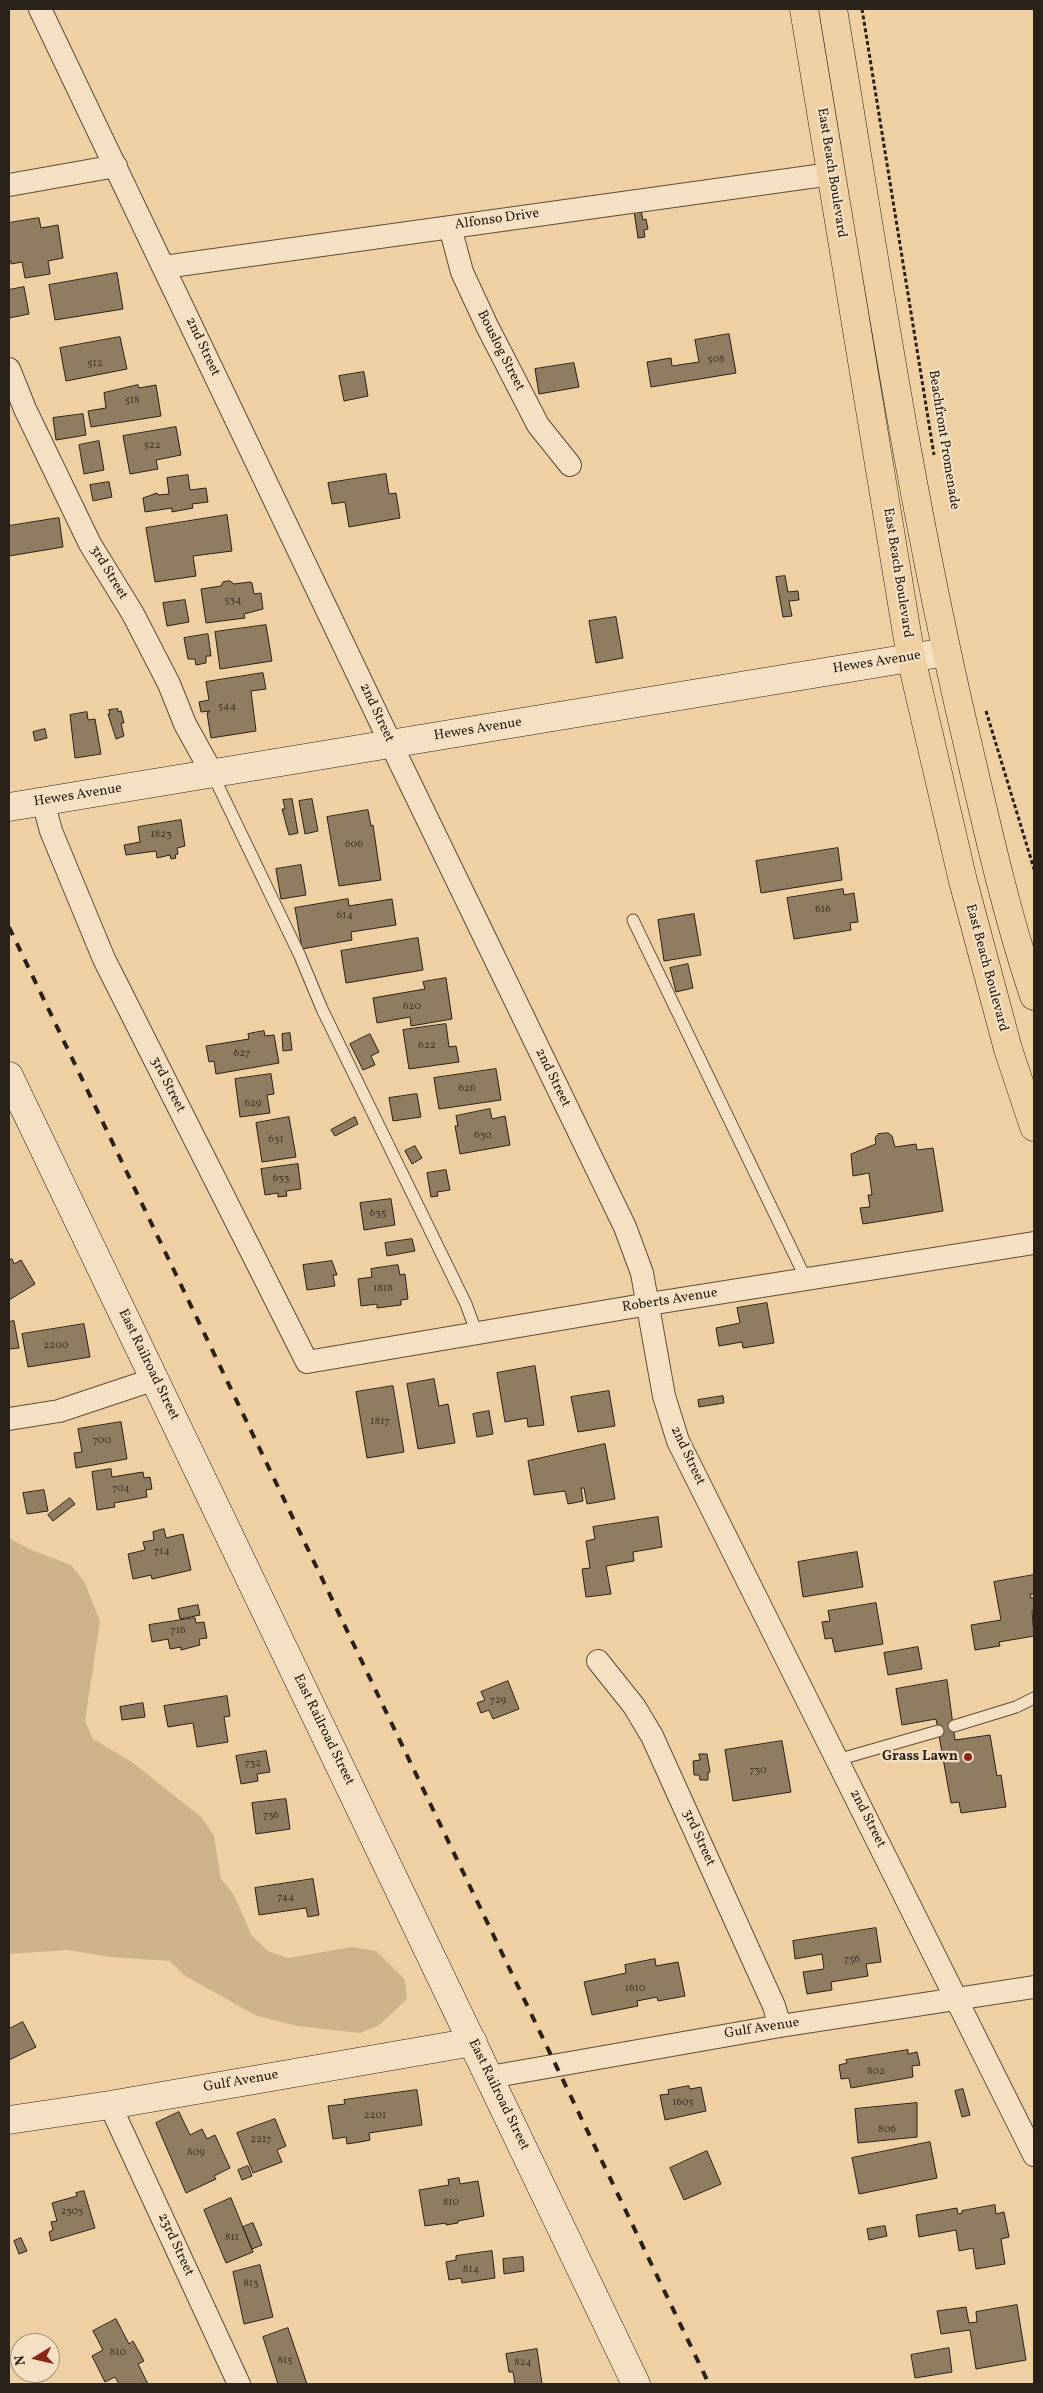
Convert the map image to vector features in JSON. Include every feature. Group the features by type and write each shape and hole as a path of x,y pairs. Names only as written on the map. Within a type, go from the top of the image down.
{"main road":[{"name":"East Beach Boulevard","path":"804,9 911,658 963,881 1008,1049 1034,1127"},
{"name":"East Beach Boulevard","path":"832,9 908,456 946,652 995,860 1020,956 1034,996"}],"street":[{"name":"2nd Street","path":"40,9 391,744 625,1228 642,1273 664,1396 678,1440 1034,2155"},
{"path":"9,185 116,166"},
{"name":"Alfonso Drive","path":"164,267 831,174"},
{"name":"Bouslog Street","path":"450,227 462,272 487,326 538,425 570,465"},
{"name":"3rd Street","path":"9,369 25,409 90,544 133,614 169,684 185,724 212,774"},
{"name":"Hewes Avenue","path":"9,807 946,652"},
{"name":"3rd Street","path":"42,802 51,831 104,960 307,1362"},
{"name":"East Railroad Street","path":"9,1076 636,2384"},
{"name":"Roberts Avenue","path":"307,1362 806,1278 1034,1243"},
{"path":"9,1419 59,1411 155,1379"},
{"name":"3rd Street","path":"598,1661 634,1706 652,1736 774,2006 780,2026"},
{"name":"Gulf Avenue","path":"490,2077 780,2026 1034,1987"},
{"name":"Gulf Avenue","path":"9,2120 110,2105 473,2042"},
{"name":"23rd Street","path":"110,2105 239,2384"}],"lane":[{"path":"212,774 300,956 322,1010 466,1304 477,1334"},
{"path":"633,920 806,1278"},
{"path":"954,1726 1016,1707 1034,1698"},
{"path":"837,1760 938,1731"}],"path":[{"name":"Beachfront Promenade","path":"862,9 936,465"},
{"path":"986,710 1034,868"}],"shaded area":[{"path":"9,1538 31,1550 71,1565 84,1581 100,1621 85,1721 93,1739 132,1762 201,1817 214,1836 221,1879 234,1895 252,1936 268,1951 288,1958 352,1947 376,1951 405,1980 407,1999 378,2026 360,2033 297,2026 257,2016 185,1976 170,1961 110,1957 68,1950 9,1954"}],"building":[{"path":"641,210 643,220 646,219 648,229 644,230 645,237 638,238 634,211"},
{"path":"39,218 41,228 58,225 63,258 48,261 50,274 25,278 22,262 11,264 11,261 9,261 9,223"},
{"path":"117,273 123,309 55,320 49,285"},
{"path":"24,287 29,314 9,318 9,290"},
{"path":"729,334 736,373 651,387 647,362 671,358 672,366 699,362 695,340"},
{"path":"120,337 127,369 66,381 60,348"},
{"path":"574,363 579,387 539,394 535,369"},
{"path":"364,372 368,396 344,401 339,376"},
{"path":"138,385 139,388 156,385 161,416 91,427 88,411 106,408 104,393"},
{"path":"83,414 86,435 56,440 53,418"},
{"path":"176,427 181,455 156,460 158,469 130,474 123,436"},
{"path":"99,441 104,470 84,474 79,445"},
{"path":"386,474 389,494 396,493 400,518 349,527 345,502 332,504 328,483"},
{"path":"188,475 190,490 206,488 208,502 192,504 193,508 172,512 172,508 145,512 143,498 157,493 158,495 169,494 167,478"},
{"path":"109,482 112,497 93,501 90,485"},
{"path":"227,515 232,551 193,556 196,576 155,582 146,528"},
{"path":"59,518 63,547 9,556 9,526"},
{"path":"785,576 788,592 798,591 799,600 789,601 792,616 783,617 776,577"},
{"path":"230,581 234,584 252,583 254,594 261,593 263,609 244,614 245,618 206,623 201,589 221,586 223,582"},
{"path":"185,600 189,622 167,626 163,603"},
{"path":"616,617 623,658 596,663 589,621"},
{"path":"266,625 272,661 220,669 215,632"},
{"path":"208,634 211,656 206,656 206,663 196,665 195,659 188,659 184,638"},
{"path":"263,673 266,689 251,691 256,731 211,738 207,713 210,711 201,712 199,702 209,700 206,682"},
{"path":"118,709 118,712 121,711 124,723 121,723 124,736 116,739 108,714 110,714 109,710"},
{"path":"87,712 88,720 95,719 101,754 75,758 70,715"},
{"path":"45,729 47,738 35,741 33,732"},
{"path":"292,799 298,833 289,835 282,809 285,809 283,800"},
{"path":"312,799 318,831 305,834 299,801"},
{"path":"368,810 371,826 373,825 381,880 339,886 327,817"},
{"path":"181,820 185,846 177,848 178,854 175,855 176,858 171,859 170,855 157,858 156,851 126,855 124,845 140,842 138,827"},
{"path":"838,848 842,880 761,893 756,861"},
{"path":"301,865 306,895 281,899 276,869"},
{"path":"843,889 844,895 854,893 858,922 850,923 851,930 794,939 787,898"},
{"path":"348,899 349,906 392,899 396,925 351,932 352,940 302,949 295,908"},
{"path":"694,914 701,955 664,961 658,920"},
{"path":"418,938 423,970 346,983 341,951"},
{"path":"688,964 693,988 676,992 670,968"},
{"path":"446,978 452,1019 411,1026 410,1017 377,1023 373,998 425,989 423,982"},
{"path":"446,1024 449,1047 456,1046 459,1062 409,1069 403,1030"},
{"path":"264,1031 265,1036 274,1035 279,1063 216,1074 214,1061 209,1062 206,1046 249,1039 248,1034"},
{"path":"290,1033 292,1050 283,1051 282,1034"},
{"path":"370,1034 379,1052 371,1056 375,1065 363,1070 350,1044"},
{"path":"496,1069 501,1100 439,1109 434,1078"},
{"path":"271,1074 274,1094 267,1095 270,1113 240,1117 235,1079"},
{"path":"417,1094 421,1117 393,1121 389,1098"},
{"path":"490,1109 492,1119 505,1116 510,1145 460,1154 455,1126 458,1126 456,1116"},
{"path":"289,1117 296,1157 262,1162 256,1123"},
{"path":"355,1117 358,1124 335,1136 331,1130"},
{"path":"888,1133 892,1136 895,1147 916,1144 917,1150 933,1148 943,1211 863,1224 860,1208 870,1207 868,1195 872,1195 869,1173 853,1176 851,1154 876,1144 875,1138 878,1134"},
{"path":"415,1146 422,1158 412,1164 405,1151"},
{"path":"298,1164 301,1189 286,1191 287,1196 278,1197 278,1193 265,1195 261,1169"},
{"path":"446,1170 450,1190 437,1192 438,1196 431,1197 427,1173"},
{"path":"391,1199 395,1225 364,1230 360,1203"},
{"path":"412,1239 415,1251 387,1256 385,1243"},
{"path":"12,1259 14,1264 21,1260 35,1284 9,1300 9,1261"},
{"path":"332,1261 337,1275 333,1275 335,1286 307,1290 303,1265"},
{"path":"398,1265 400,1275 405,1274 408,1299 401,1300 401,1305 377,1308 377,1304 361,1306 358,1279 372,1277 371,1269"},
{"path":"767,1303 774,1343 743,1348 742,1342 719,1346 716,1328 740,1323 737,1308"},
{"path":"14,1321 19,1348 9,1349 9,1322"},
{"path":"84,1324 90,1357 28,1367 22,1334"},
{"path":"535,1366 544,1425 528,1427 527,1418 505,1422 497,1373"},
{"path":"434,1379 439,1406 448,1404 455,1443 418,1449 407,1384"},
{"path":"393,1386 404,1452 367,1458 356,1392"},
{"path":"609,1391 615,1426 578,1432 571,1397"},
{"path":"723,1396 724,1403 699,1407 698,1400"},
{"path":"489,1411 493,1434 477,1437 473,1414"},
{"path":"121,1422 127,1459 76,1468 74,1453 82,1452 78,1429"},
{"path":"605,1444 615,1499 587,1504 584,1488 581,1488 583,1501 568,1504 565,1491 534,1495 528,1461"},
{"path":"111,1469 112,1477 143,1472 144,1478 150,1477 152,1489 146,1490 147,1497 114,1503 115,1507 97,1510 92,1472"},
{"path":"44,1490 48,1511 27,1514 23,1493"},
{"path":"70,1498 75,1504 53,1521 48,1515"},
{"path":"658,1517 662,1547 633,1552 634,1561 606,1566 611,1594 586,1597 582,1569 590,1568 586,1541 595,1539 593,1527"},
{"path":"164,1529 166,1538 183,1534 191,1570 152,1579 151,1575 133,1579 128,1554 145,1550 143,1542 154,1540 153,1532"},
{"path":"857,1552 863,1587 803,1597 798,1562"},
{"path":"1034,1575 1034,1594 1030,1594 1031,1598 1034,1598 1034,1610 1032,1611 1034,1636 999,1642 1000,1646 975,1650 971,1625 1001,1620 994,1582"},
{"path":"876,1603 883,1644 835,1652 832,1638 825,1639 822,1622 830,1621 828,1611"},
{"path":"198,1605 200,1615 180,1619 178,1609"},
{"path":"195,1618 196,1623 204,1622 207,1638 199,1639 200,1645 181,1650 181,1647 170,1649 168,1639 152,1642 149,1625"},
{"path":"918,1647 922,1669 888,1675 884,1653"},
{"name":"Grass Lawn","path":"947,1680 955,1740 990,1735 997,1776 1001,1775 1006,1807 961,1813 959,1802 951,1803 936,1719 902,1725 896,1689"},
{"path":"508,1681 519,1709 493,1719 489,1710 481,1713 477,1703 485,1700 481,1692"},
{"path":"227,1696 230,1716 224,1717 228,1742 197,1747 193,1723 168,1727 164,1706"},
{"path":"143,1703 145,1717 122,1720 120,1707"},
{"path":"782,1741 791,1792 733,1801 725,1750"},
{"path":"266,1751 270,1772 257,1774 258,1781 241,1784 236,1756"},
{"path":"699,1754 707,1754 710,1772 708,1773 708,1780 700,1780 699,1775 694,1775 693,1761 700,1760"},
{"path":"286,1799 290,1829 256,1834 252,1803"},
{"path":"313,1879 319,1915 308,1917 306,1908 259,1915 255,1888"},
{"path":"876,1928 881,1962 866,1964 868,1976 831,1982 832,1990 807,1994 803,1972 824,1969 822,1954 795,1959 793,1941"},
{"path":"655,1959 656,1966 678,1962 685,1996 658,2001 657,1997 637,2001 638,2006 592,2015 584,1982 626,1973 625,1965"},
{"path":"23,2022 36,2047 9,2060 9,2029"},
{"path":"908,2050 908,2054 917,2052 920,2065 912,2066 913,2077 851,2088 849,2078 841,2079 839,2065 847,2063 846,2060"},
{"path":"689,2086 690,2089 701,2087 706,2111 665,2120 660,2095 669,2094 668,2090"},
{"path":"963,2089 970,2115 962,2117 955,2091"},
{"path":"417,2090 422,2125 369,2133 370,2140 360,2142 347,2144 346,2137 333,2139 328,2106 345,2104 344,2100"},
{"path":"917,2103 917,2137 858,2143 855,2109"},
{"path":"179,2112 190,2135 202,2129 207,2139 215,2135 230,2168 214,2176 216,2179 186,2193 156,2123"},
{"path":"275,2119 286,2146 277,2150 282,2162 253,2173 237,2133"},
{"path":"930,2142 937,2178 859,2194 852,2158"},
{"path":"707,2151 721,2184 684,2200 670,2168"},
{"path":"248,2166 252,2176 242,2180 238,2170"},
{"path":"459,2178 460,2184 478,2181 484,2216 458,2221 458,2223 425,2226 419,2190 449,2185 448,2180"},
{"path":"84,2191 95,2228 51,2241 49,2232 53,2230 51,2222 57,2221 52,2203 77,2196 76,2193"},
{"path":"231,2198 253,2252 226,2263 204,2210"},
{"path":"995,2205 996,2214 1004,2212 1009,2237 1001,2239 1005,2264 976,2269 973,2248 959,2251 956,2230 919,2237 916,2215 957,2208 958,2214 962,2213 962,2211"},
{"path":"253,2223 262,2245 252,2249 243,2227"},
{"path":"885,2226 887,2236 869,2240 867,2229"},
{"path":"21,2238 27,2251 19,2254 14,2241"},
{"path":"492,2251 495,2278 462,2283 461,2278 449,2280 446,2262 456,2260 456,2256"},
{"path":"523,2257 524,2271 504,2274 503,2259"},
{"path":"260,2265 273,2317 244,2324 233,2272"},
{"path":"1017,2305 1026,2360 976,2369 970,2330 941,2334 937,2311 966,2307 969,2323 977,2322 976,2312"},
{"path":"116,2319 129,2344 133,2341 144,2361 138,2364 148,2384 119,2384 115,2377 105,2382 92,2356 103,2350 93,2331"},
{"path":"288,2328 307,2384 278,2384 263,2337"},
{"path":"949,2348 952,2372 915,2378 911,2355"},
{"path":"537,2349 542,2384 515,2384 513,2372 509,2372 506,2354"}],"railway":[{"path":"9,927 709,2384"}],"place":[{"name":"Grass Lawn","path":"968,1757"}]}
